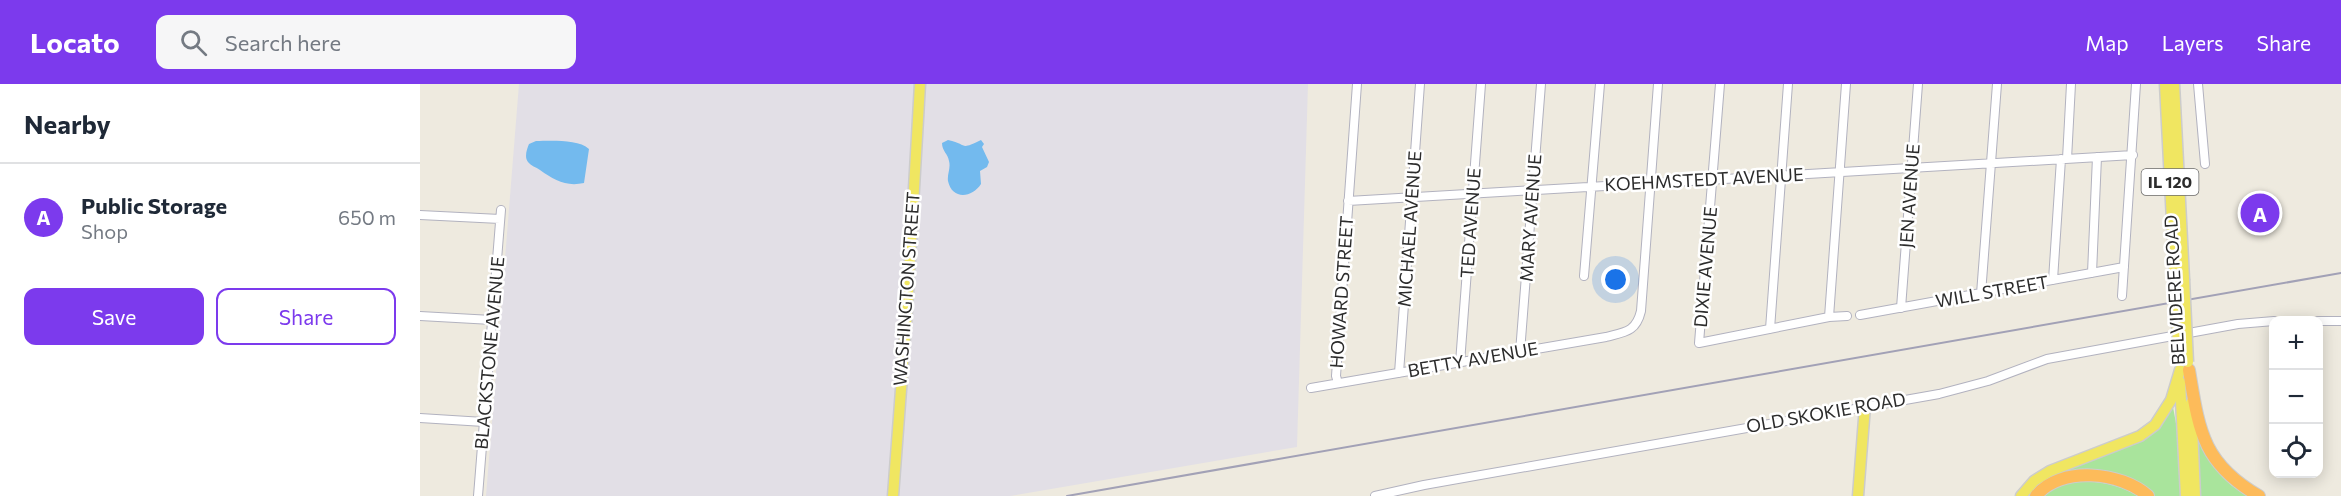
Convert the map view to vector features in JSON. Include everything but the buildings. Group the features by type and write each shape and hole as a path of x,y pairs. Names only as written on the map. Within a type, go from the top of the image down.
{"highway":[{"path":"2184,366 2203,438 2212,456 2241,486 2259,496"},
{"path":"2036,496 2064,478 2089,475 2113,478 2148,496"}],"main road":[{"name":"WASHINGTON STREET","path":"894,495 920,84"},
{"name":"BELVIDERE ROAD","path":"2165,84 2195,496"},
{"name":"BELVIDERE ROAD","path":"2174,84 2179,279"},
{"name":"BELVIDERE ROAD","path":"2184,366 2186,496"},
{"path":"2021,496 2034,481 2050,471 2140,436 2155,425 2171,400 2184,366"},
{"path":"1858,496 1865,406"}],"street":[{"name":"HOWARD STREET","path":"1338,383 1336,376 1357,84"},
{"name":"MICHAEL AVENUE","path":"1399,373 1420,84"},
{"name":"TED AVENUE","path":"1460,363 1481,84"},
{"name":"MARY AVENUE","path":"1520,352 1541,84"},
{"path":"1584,276 1600,84"},
{"path":"1650,183 1658,84"},
{"name":"DIXIE AVENUE","path":"1720,84 1699,343 1770,329"},
{"path":"1788,84 1770,329 1829,317 1847,316"},
{"path":"1829,317 1846,84"},
{"name":"JEN AVENUE","path":"1901,308 1918,84"},
{"path":"1981,294 1997,84"},
{"path":"2053,280 2071,84"},
{"path":"2122,296 2136,84"},
{"path":"2198,84 2205,164"},
{"name":"KOEHMSTEDT AVENUE","path":"1348,201 2133,155"},
{"path":"2092,273 2097,157"},
{"name":"BETTY AVENUE","path":"1311,388 1606,337 1634,327 1641,311 1650,183"},
{"name":"BLACKSTONE AVENUE","path":"420,215 501,214 478,496"},
{"name":"WILL STREET","path":"1860,315 2124,267"},
{"path":"420,316 492,320"},
{"name":"OLD SKOKIE ROAD","path":"1375,496 1939,394 2047,359 2238,324 2269,321"},
{"path":"2323,321 2341,321"},
{"path":"420,418 484,422"}],"shaded area":[{"path":"519,84 1308,84 1297,447 1010,496 486,496"}],"green space":[{"path":"2173,407 2180,445 2182,496 2150,496 2085,473 2033,496 2025,496 2050,477 2160,426"},
{"path":"2198,434 2211,462 2223,478 2248,496 2200,496"},
{"path":"2075,481 2108,484 2138,496 2042,496 2055,488"}],"water":[{"path":"948,140 964,146 981,140 984,144 982,147 989,162 987,167 980,171 981,184 973,192 958,194 950,187 949,164 942,143"},
{"path":"536,141 571,142 589,149 584,183 560,182 529,163 526,158 527,148 529,144"}],"railway":[{"path":"1067,496 2341,273"}],"place":[{"name":"Public Storage","path":"2260,213"}]}
